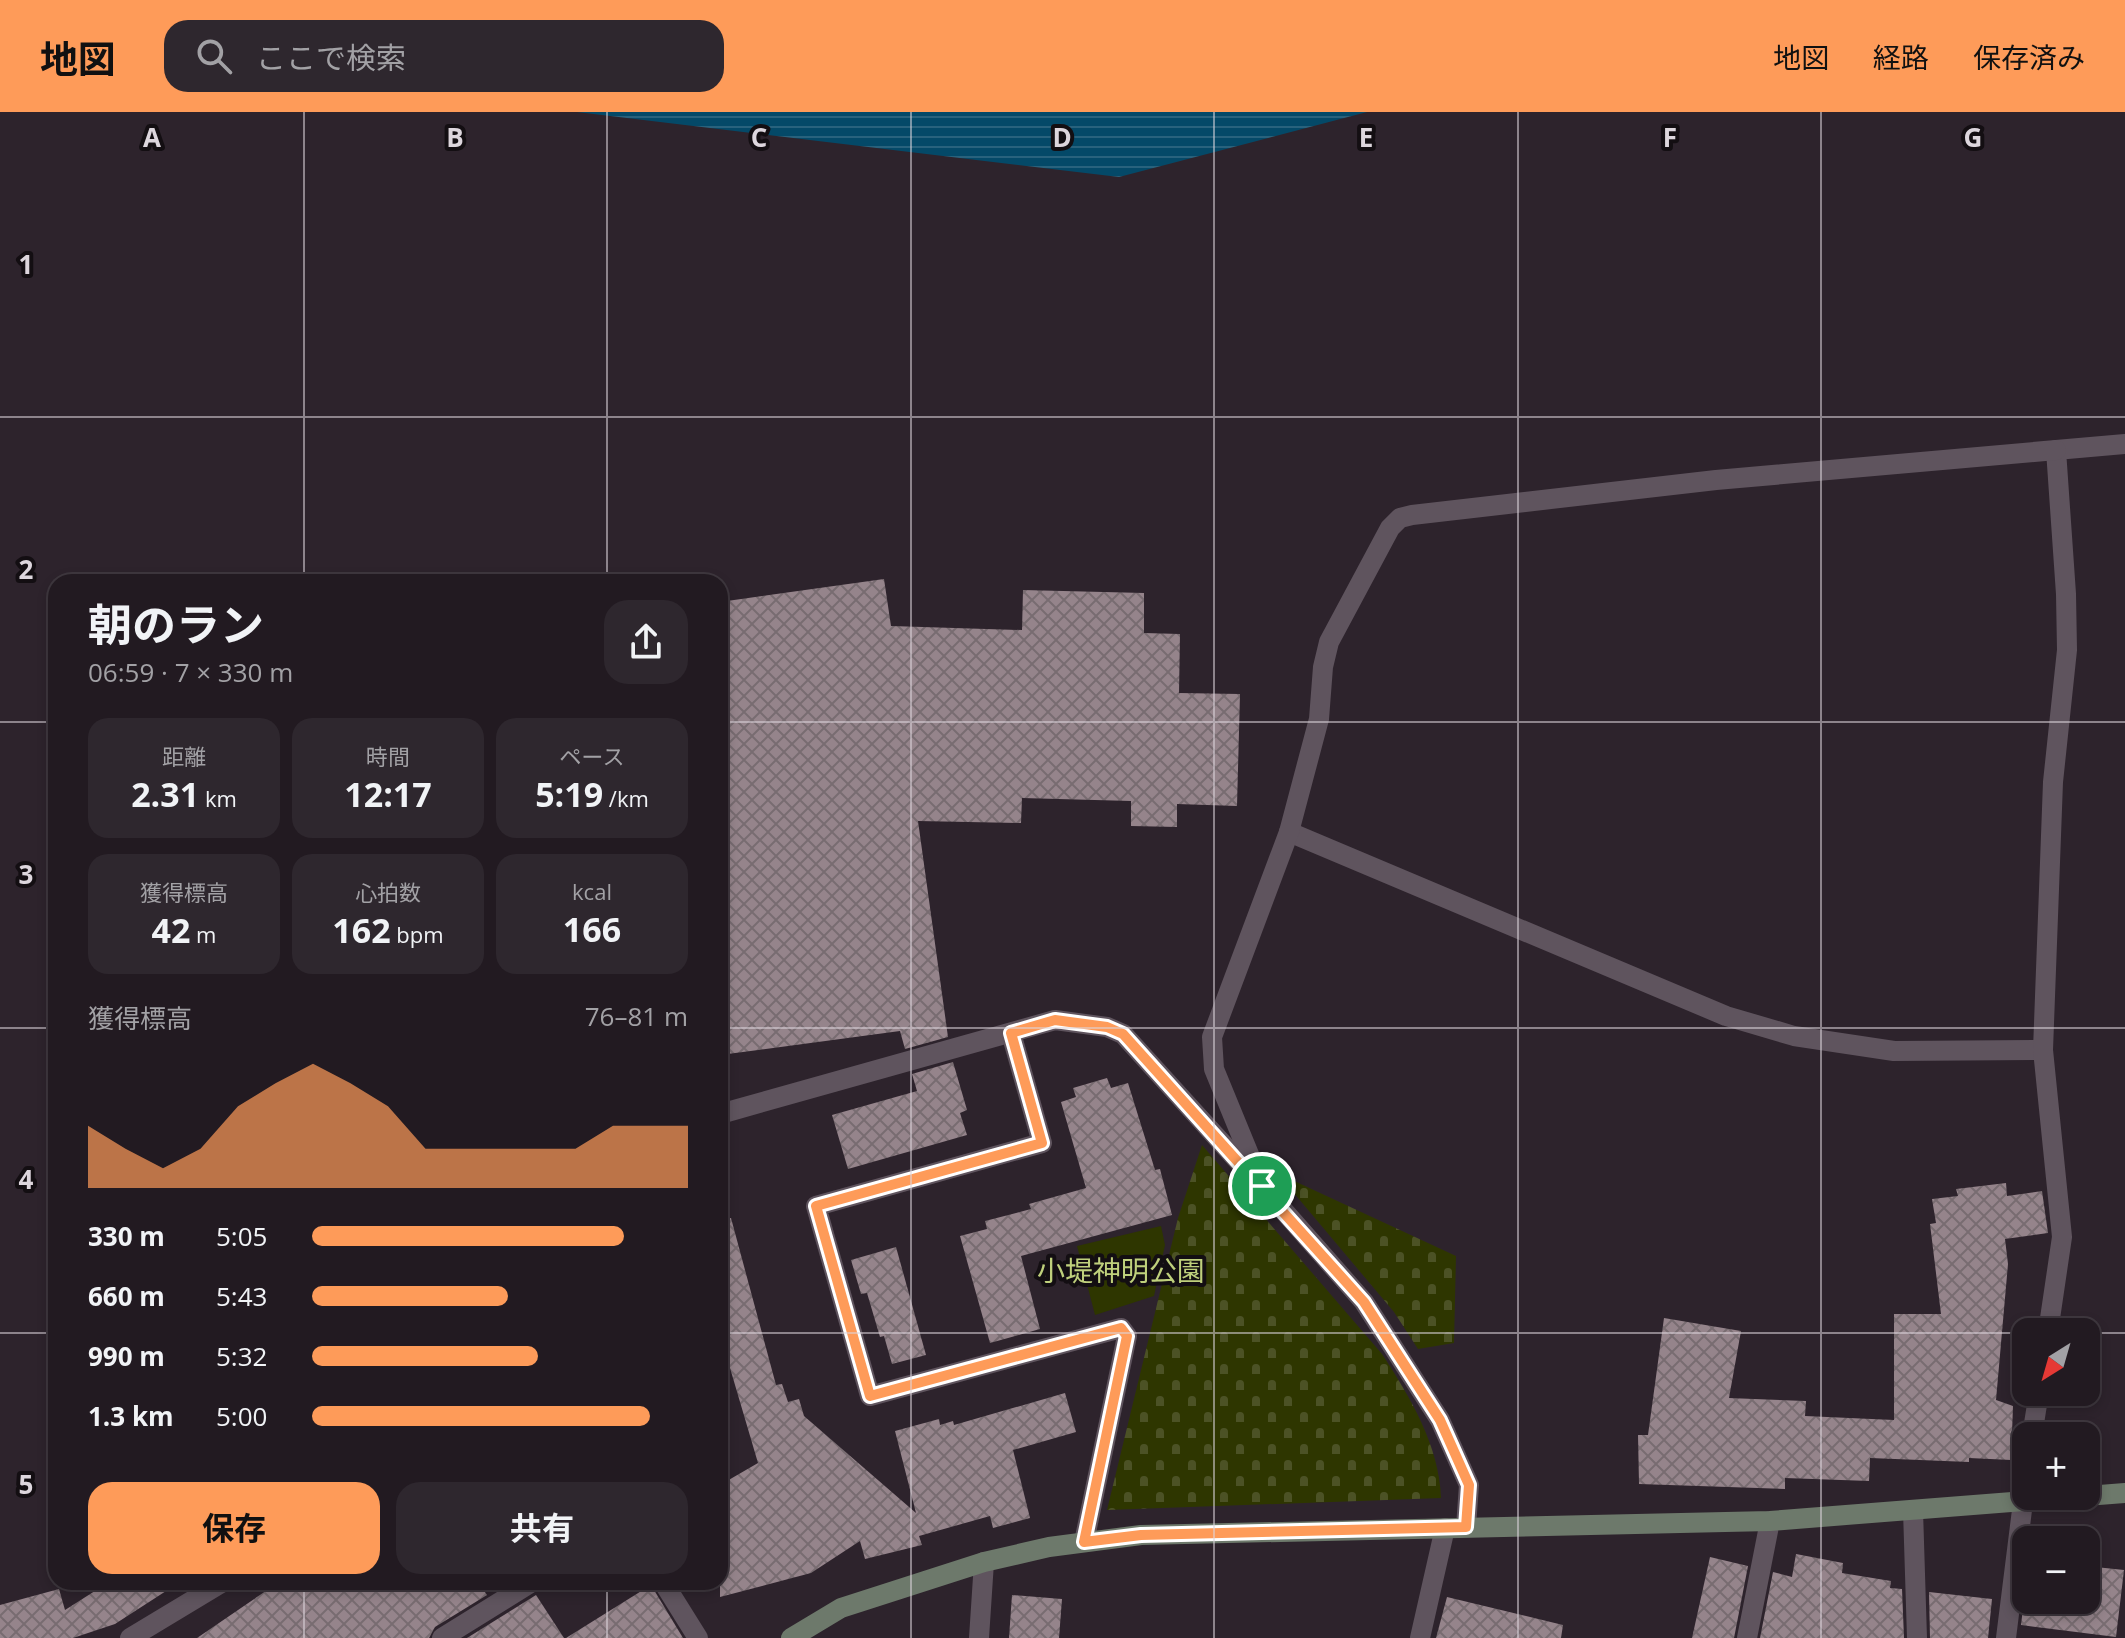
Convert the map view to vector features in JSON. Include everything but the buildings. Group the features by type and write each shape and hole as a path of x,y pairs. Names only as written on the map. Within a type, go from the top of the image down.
{"street":[{"path":"1262,1186 1214,1069 1212,1037 1289,832 1319,719 1323,667 1329,642 1390,528 1400,518 1716,480 2125,444"},
{"path":"2050,1318 2062,1237 2043,1050 2053,782 2067,650 2056,450"},
{"path":"1289,832 1726,1016 1794,1036 1894,1051 2043,1050"},
{"path":"728,1112 1055,1020 1107,1027 1123,1034 1364,1302 1440,1420 1469,1485 1420,1638"},
{"path":"1011,1033 1042,1143 816,1206 870,1396 1121,1328 1127,1336 1084,1542"},
{"path":"2100,1495 2125,1493"},
{"path":"791,1638 841,1608 984,1562 1084,1542 1141,1535 1770,1521 2012,1503"},
{"path":"1913,1510 1917,1638"},
{"path":"2006,1638 2021,1510"},
{"path":"1747,1638 1770,1521"},
{"path":"979,1638 984,1562"},
{"path":"130,1638 210,1590"},
{"path":"442,1638 519,1590"},
{"path":"668,1590 698,1638"}],"green space":[{"path":"1202,1145 1382,1354 1403,1387 1429,1440 1441,1498 1107,1510 1178,1218"},
{"path":"1277,1173 1456,1256 1454,1343 1418,1349 1394,1312"},
{"name":"小堤神明公園","path":"1161,1226 1165,1245 1154,1296 1095,1315 1077,1246"}],"water":[{"path":"577,112 1367,112 1119,177"}],"route":[{"path":"1055,1020 1107,1027 1123,1034 1262,1186 1364,1302 1440,1420 1469,1485 1466,1527 1141,1535 1084,1542 1127,1336 1121,1328 870,1396 816,1206 1042,1143 1011,1033 1055,1020"}]}
